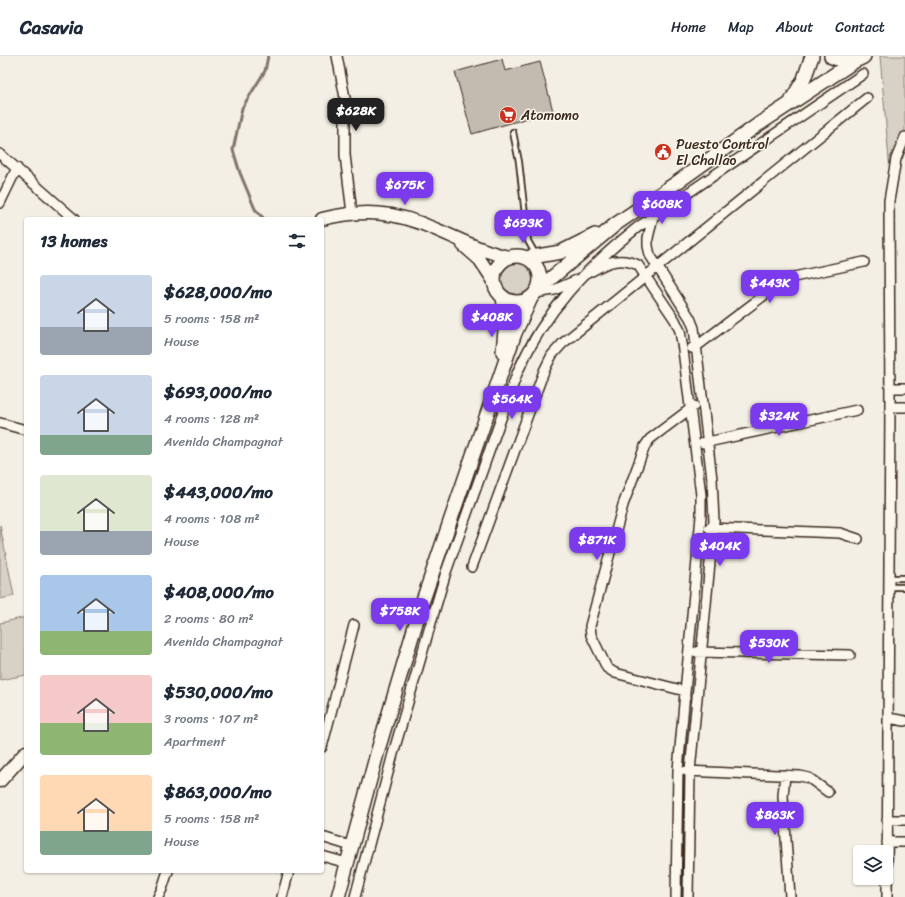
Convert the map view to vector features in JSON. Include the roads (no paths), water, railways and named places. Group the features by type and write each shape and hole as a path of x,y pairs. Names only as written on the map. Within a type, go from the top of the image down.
{"main road":[{"path":"788,104 804,79 812,56"},
{"path":"832,56 846,60 860,57"},
{"path":"500,379 506,331 503,297 494,281 496,270 504,260 515,256 531,257 561,252 616,224 788,104 860,57"},
{"path":"503,297 514,302 525,300 616,224"},
{"path":"338,897 378,750 421,606 440,571 515,333 540,283 539,271 531,257"}],"street":[{"path":"338,56 345,98 345,155 352,212"},
{"path":"355,897 434,609 440,571 524,358 539,331 579,279 610,250 654,215 863,74"},
{"path":"472,567 544,371 552,355 563,343 658,268 867,98"},
{"path":"887,897 890,406 889,201 896,159 905,137"},
{"path":"0,154 72,217"},
{"path":"0,203 16,168"},
{"path":"658,196 648,246 650,255 690,318 694,328 712,479 714,528 690,771 688,897"},
{"path":"324,219 352,212 377,213 401,217 434,228 496,255 509,257"},
{"path":"451,236 469,249 480,260 494,281"},
{"path":"534,294 554,290 579,279 597,267 617,260 630,261 638,265 675,320 680,331 696,445 701,495 700,528 678,770 676,897"},
{"path":"683,350 697,346 780,284 794,277 864,262"},
{"path":"890,388 905,388"},
{"path":"685,691 615,673 607,668 590,635 590,626 623,505 645,446 650,439 690,407 703,402"},
{"path":"890,406 905,407"},
{"path":"696,445 708,441 857,410"},
{"path":"0,423 24,429"},
{"path":"700,528 840,533 858,539"},
{"path":"421,606 434,609"},
{"path":"324,739 354,625"},
{"path":"688,652 850,655"},
{"path":"396,688 411,691"},
{"path":"888,718 905,721"},
{"path":"378,750 393,754"},
{"path":"0,781 24,754"},
{"path":"678,770 785,775 809,778 828,792"},
{"path":"785,775 783,796 790,897"},
{"path":"888,820 905,820"},
{"path":"324,838 352,846"},
{"path":"887,842 905,842"},
{"path":"324,857 347,863"},
{"path":"158,897 167,873"},
{"path":"282,897 288,873"}],"lane":[{"path":"513,132 519,162 531,257"},
{"path":"889,583 905,578"},
{"path":"889,583 905,587"}],"waterway":[{"path":"262,217 255,209 240,173 233,150 242,108 265,71 268,56"}],"place":[{"name":"Atomomo","path":"508,115"},
{"name":"Puesto Control El Challao","path":"663,152"}]}
